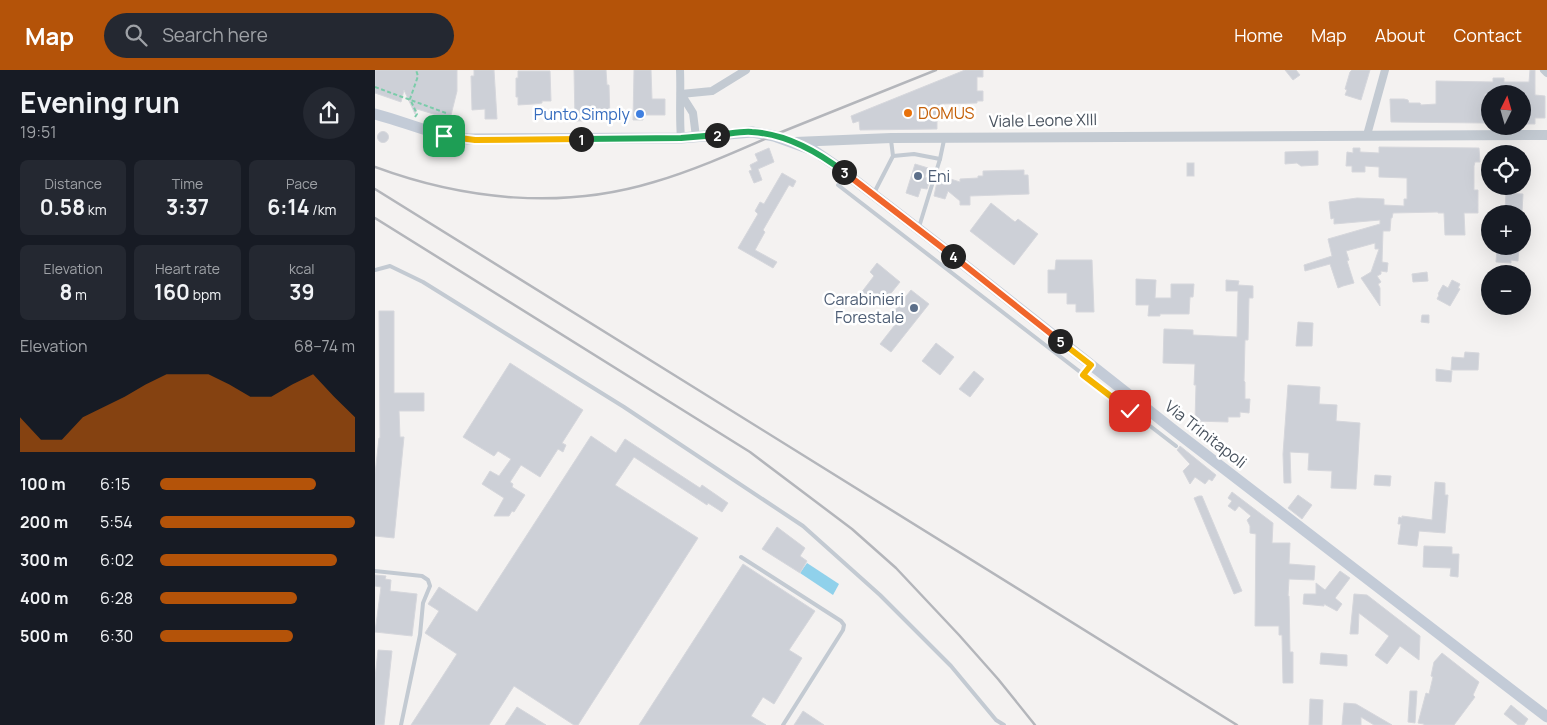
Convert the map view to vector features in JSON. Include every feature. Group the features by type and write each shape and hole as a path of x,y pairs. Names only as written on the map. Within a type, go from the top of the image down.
{"main road":[{"name":"Viale Leone XIII","path":"375,109 394,119"},
{"name":"Viale Leone XIII","path":"375,114 444,136 467,140 681,138 752,132 795,142"},
{"name":"Via Trinitapoli","path":"795,142 821,155 919,229 1091,365 1547,717"}],"street":[{"path":"680,70 681,94 679,106 681,138"},
{"path":"681,94 712,91 746,70"},
{"path":"1367,135 1385,70"},
{"path":"1544,70 1547,73"},
{"path":"681,94 693,113 696,137"},
{"name":"Viale Leone XIII","path":"795,142 891,138 1547,135"}],"lane":[{"path":"873,194 893,156 891,138"},
{"path":"919,229 945,138"},
{"path":"893,156 914,154 940,159"},
{"path":"837,185 1177,446"},
{"path":"877,215 886,204"},
{"path":"926,253 934,241"},
{"path":"375,270 390,266 423,282 624,407 803,526 881,595 951,666 997,720 1004,725"},
{"path":"971,287 978,276"},
{"path":"1083,375 1091,365"},
{"path":"741,557 841,621 844,625 843,630 783,725"},
{"path":"375,571 422,576 428,580 430,586 423,603 420,635 401,725"}],"path":[{"path":"416,112 411,100 418,76 417,70"},
{"path":"375,87 446,113 448,119"}],"water":[{"path":"807,563 839,584 833,595 800,573"}],"building":[{"path":"375,70 457,70 457,91 450,119 417,109 415,114 404,90 401,102 375,93"},
{"path":"474,70 494,70 497,119 485,119 485,109 472,110 471,76 474,76"},
{"path":"574,70 606,70 607,85 609,85 610,120 575,121"},
{"path":"634,70 651,70 652,99 665,99 665,115 643,115 643,120 633,120"},
{"path":"965,70 983,70 983,77 977,77 977,91 983,91 983,101 977,101 977,103 942,104 942,117 937,117 937,129 860,130 859,121 853,123 851,116"},
{"path":"1285,70 1296,70 1300,75 1293,80"},
{"path":"1352,70 1370,70 1361,100 1345,95 1347,90 1345,89"},
{"path":"1530,70 1535,70 1535,95 1545,96 1545,118 1535,118 1535,124 1531,124 1531,85 1481,85 1481,123 1391,122 1390,99 1404,99 1408,100 1409,103 1420,103 1421,105 1436,104 1436,81 1493,82 1493,78 1504,78 1504,82 1529,82"},
{"path":"518,71 550,71 551,101 518,105 516,78 518,78"},
{"path":"383,131 389,137 383,143 377,137"},
{"path":"1379,147 1479,148 1480,162 1475,162 1474,166 1474,190 1478,190 1478,213 1464,213 1465,235 1445,235 1444,213 1393,213 1390,231 1383,231 1382,262 1388,263 1387,272 1381,271 1381,274 1377,276 1381,282 1378,284 1380,288 1380,306 1361,278 1371,272 1379,249 1375,249 1375,243 1346,251 1354,283 1338,288 1330,264 1305,271 1304,265 1332,256 1328,239 1380,224 1380,220 1334,224 1334,218 1331,219 1329,202 1357,198 1384,199 1384,205 1404,206 1404,199 1407,199 1407,178 1379,177 1379,167 1365,166 1365,172 1352,172 1352,166 1346,166 1347,152 1353,153 1353,148 1360,148 1360,152 1379,153"},
{"path":"769,148 774,162 758,169 762,180 754,183 749,171 752,170 750,165 758,161 755,154"},
{"path":"1318,151 1318,165 1301,166 1297,163 1285,164 1285,152"},
{"path":"1187,163 1194,163 1194,176 1187,176"},
{"path":"915,164 928,168 925,177 930,179 927,189 921,188 918,197 906,193"},
{"path":"1024,170 1024,175 1028,175 1029,194 970,196 970,205 960,205 960,201 948,191 945,199 934,196 937,182 939,182 941,176 960,182 960,179 983,176 983,171"},
{"path":"782,173 796,181 793,187 789,185 763,230 765,232 755,250 777,262 773,268 738,248 758,214 755,211 760,202 764,204"},
{"path":"1506,195 1523,195 1522,205 1505,205"},
{"path":"991,203 1015,222 1018,219 1038,234 1014,265 970,231"},
{"path":"1496,255 1518,255 1518,261 1511,260 1511,263 1496,262"},
{"path":"1056,260 1092,260 1094,312 1076,312 1076,304 1067,304 1067,293 1048,293 1048,270 1055,270"},
{"path":"877,263 900,282 880,307 861,293 874,276 870,272"},
{"path":"1427,272 1428,281 1413,282 1412,274"},
{"path":"1136,279 1156,280 1155,298 1171,298 1171,284 1194,284 1193,297 1190,297 1189,314 1148,316 1149,305 1136,305"},
{"path":"1226,280 1239,281 1238,285 1253,286 1253,298 1249,298 1248,340 1245,340 1244,381 1245,399 1250,399 1249,413 1240,412 1240,417 1228,417 1228,422 1195,421 1195,364 1163,363 1164,329 1193,330 1193,335 1237,337 1238,291 1226,291"},
{"path":"1452,280 1460,284 1458,288 1460,289 1450,306 1437,299 1443,285 1448,288"},
{"path":"911,290 929,304 891,352 880,344 898,321 891,315"},
{"path":"379,311 394,311 394,393 424,393 424,411 399,411 400,437 404,437 394,538 375,536 375,474 380,438"},
{"path":"1422,315 1429,315 1429,323 1421,322"},
{"path":"1298,322 1313,323 1312,346 1296,346"},
{"path":"936,343 954,357 940,375 922,361"},
{"path":"1465,352 1479,353 1478,370 1451,370 1452,357 1464,358"},
{"path":"510,363 583,410 562,443 566,445 563,452 558,449 540,477 521,465 510,482 513,484 512,487 525,495 514,512 512,511 509,516 494,516 504,498 482,484 490,471 499,476 511,459 498,451 494,456 463,437"},
{"path":"1436,369 1452,371 1451,382 1436,381"},
{"path":"974,371 984,379 970,397 959,389"},
{"path":"1288,385 1320,387 1319,404 1337,405 1336,421 1360,423 1356,489 1331,488 1332,471 1308,470 1309,453 1290,452 1291,483 1284,483 1283,454"},
{"path":"591,436 616,453 625,439 700,488 702,485 728,503 722,512 708,503 707,505 634,457 615,485 698,538 578,725 574,725 514,686 489,725 411,725 457,654 425,633 439,611 428,604 439,587 477,612"},
{"path":"1180,446 1216,475 1212,481 1209,479 1205,484 1195,477 1190,484 1183,471 1190,464 1177,450"},
{"path":"1375,475 1391,476 1390,486 1374,485"},
{"path":"1435,482 1445,483 1445,495 1448,495 1445,533 1419,531 1417,546 1398,544 1401,524 1398,524 1399,517 1432,520"},
{"path":"1232,492 1273,523 1272,543 1290,543 1289,564 1315,566 1314,580 1289,579 1290,652 1293,652 1293,683 1283,683 1282,635 1279,635 1279,626 1255,626 1256,534 1250,533 1250,526 1247,520 1251,516 1239,506 1235,511 1228,506 1232,501 1228,498"},
{"path":"1298,495 1312,505 1302,519 1288,508"},
{"path":"1202,496 1242,591 1234,594 1194,498"},
{"path":"777,527 805,548 800,556 807,561 800,573 762,549"},
{"path":"1424,546 1452,547 1452,554 1459,554 1458,577 1450,576 1451,568 1423,567"},
{"path":"743,564 815,611 789,650 802,658 774,704 763,697 751,716 766,725 639,725"},
{"path":"1340,571 1350,578 1335,598 1342,604 1337,611 1324,604 1324,606 1303,604 1304,594 1316,594 1316,583 1325,590"},
{"path":"375,575 386,576 385,579 391,580 390,591 417,594 412,636 375,632 381,587 375,586"},
{"path":"1354,594 1367,595 1420,636 1419,660 1400,646 1387,664 1375,655 1389,636 1359,613 1358,634 1350,634"},
{"path":"378,650 392,651 384,725 375,725 375,678"},
{"path":"1321,653 1347,655 1347,666 1320,664"},
{"path":"1442,653 1479,682 1473,695 1475,697 1454,725 1424,725 1418,723 1426,693 1429,694 1434,662"},
{"path":"1410,691 1417,691 1415,723 1408,722"},
{"path":"1310,699 1323,700 1322,725 1309,725"},
{"path":"1344,703 1356,704 1392,725 1374,725 1361,717 1361,725 1342,725"},
{"path":"1511,705 1528,719 1524,725 1518,725 1504,714"},
{"path":"517,707 546,725 505,725"},
{"path":"803,711 824,725 794,725"}],"railway":[{"path":"375,167 443,187 478,194 549,198 619,191 654,182 700,166 936,70"},
{"path":"375,189 1237,725"},
{"path":"375,218 750,452 852,529 896,568 959,635 1035,725"}],"place":[{"name":"DOMUS","path":"908,113"},
{"name":"Punto Simply","path":"640,114"},
{"name":"Eni","path":"918,176"},
{"name":"Carabinieri Forestale","path":"914,308"}],"route":[{"path":"444,136 475,140 681,138 752,132 795,142 813,150 835,165 1091,365 1083,375 1130,411"}]}
